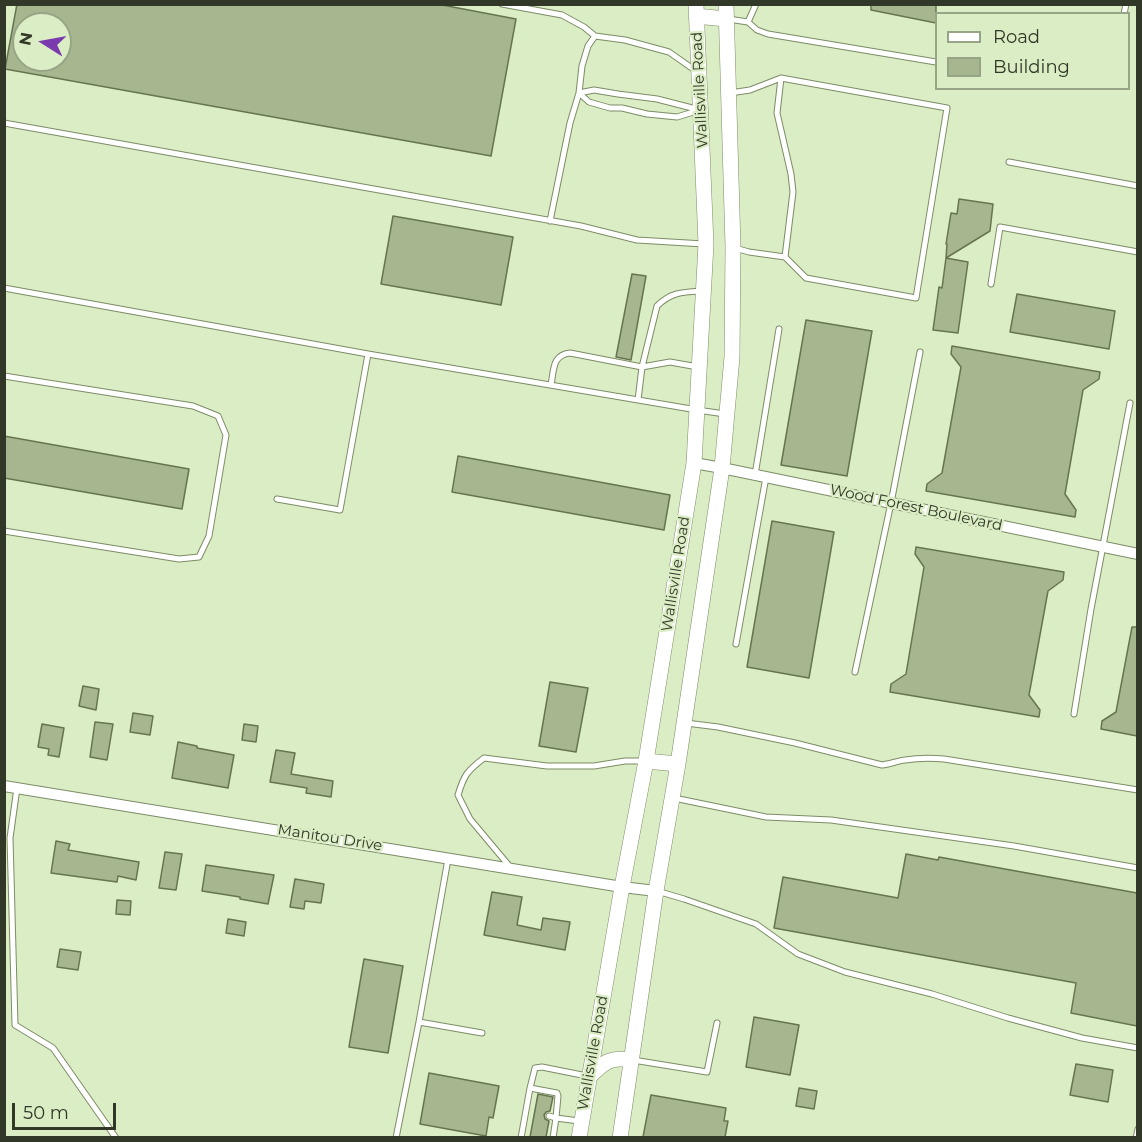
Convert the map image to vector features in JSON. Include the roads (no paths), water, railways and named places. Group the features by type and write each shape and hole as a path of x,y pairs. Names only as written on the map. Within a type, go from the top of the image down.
{"main road":[{"path":"696,10 726,12"},
{"name":"Wallisville Road","path":"579,1137 646,761 694,464 706,244 696,10"},
{"name":"Wallisville Road","path":"620,1137 722,468 732,357 733,247 726,12"},
{"path":"706,244 733,247"},
{"path":"646,761 678,764"},
{"path":"589,1077 600,1066 615,1059 631,1059"}],"street":[{"name":"Wood Forest Boulevard","path":"694,464 1137,554"},
{"name":"Manitou Drive","path":"4,786 656,891"}],"lane":[{"path":"502,4 562,15 595,36 626,40 669,52 699,73"},
{"path":"748,22 756,4"},
{"path":"726,12 768,34 935,62"},
{"path":"550,221 570,123 579,93 582,66 588,46 595,36"},
{"path":"781,78 777,113 793,192 785,257"},
{"path":"728,93 750,90 781,78 947,108 916,298 806,278 785,257 749,252 733,247"},
{"path":"579,93 594,90 657,99 700,110"},
{"path":"579,93 589,102 648,114 677,117 700,110"},
{"path":"4,123 580,226 637,240 706,244"},
{"path":"1009,162 1137,186"},
{"path":"991,284 1000,227 1137,252"},
{"path":"4,288 368,354 727,414"},
{"path":"638,400 642,367 657,306 677,292 704,291"},
{"path":"736,644 761,476 779,329"},
{"path":"855,672 920,352"},
{"path":"551,385 556,359 562,354 570,353 642,367 670,362 700,367"},
{"path":"277,499 340,510 368,354"},
{"path":"4,376 193,406 218,416 226,435 209,536 199,557 178,559 4,531"},
{"path":"1074,714 1091,609 1130,403"},
{"path":"684,723 718,727 882,765 903,760 944,759 1137,790"},
{"path":"511,868 470,819 458,795 464,777 472,767 484,758 547,766 594,766 625,761 646,761"},
{"path":"17,788 10,838 15,1025 53,1048 116,1137"},
{"path":"672,798 766,817 831,820 1014,846 1137,867"},
{"path":"396,1137 448,857"},
{"path":"656,891 756,924 798,954 845,972 932,994 1082,1038 1137,1048"},
{"path":"419,1022 482,1033"},
{"path":"631,1059 707,1072 717,1023"},
{"path":"521,1137 535,1068 539,1066 589,1077"},
{"path":"530,1088 557,1094 559,1100 554,1135 546,1133"},
{"path":"526,1112 534,1114"},
{"path":"549,1116 582,1122"},
{"path":"1136,1137 1137,1129"},
{"path":"523,1130 532,1131"}]}
